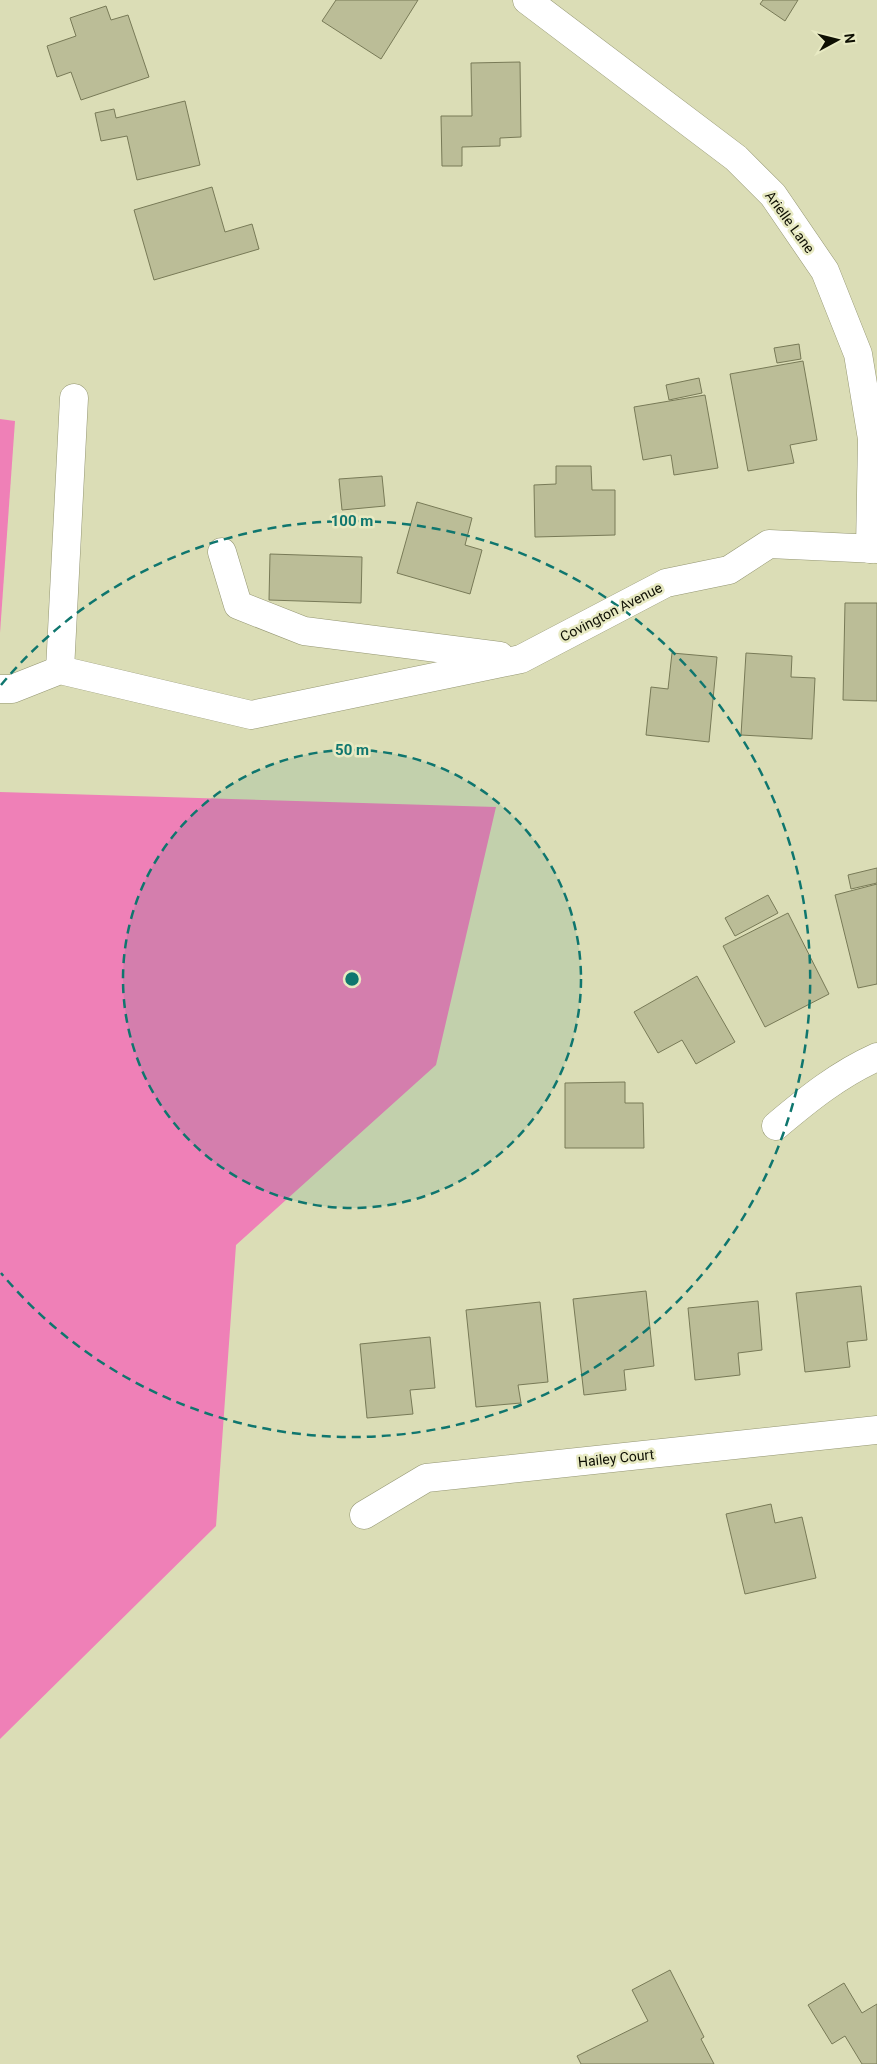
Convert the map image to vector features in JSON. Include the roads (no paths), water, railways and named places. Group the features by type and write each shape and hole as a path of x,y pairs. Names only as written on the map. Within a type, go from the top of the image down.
{"street":[{"name":"Arielle Lane","path":"527,0 736,158 773,195 825,270 858,354 872,439 874,549"},
{"path":"0,689 12,689 60,670 74,398"},
{"name":"Covington Avenue","path":"60,670 251,715 521,659 666,583 729,570 769,544 874,549"},
{"path":"222,552 238,605 304,631 521,659"},
{"path":"776,1126 814,1093 859,1065 877,1057"},
{"name":"Hailey Court","path":"364,1515 426,1478 877,1430"}]}
